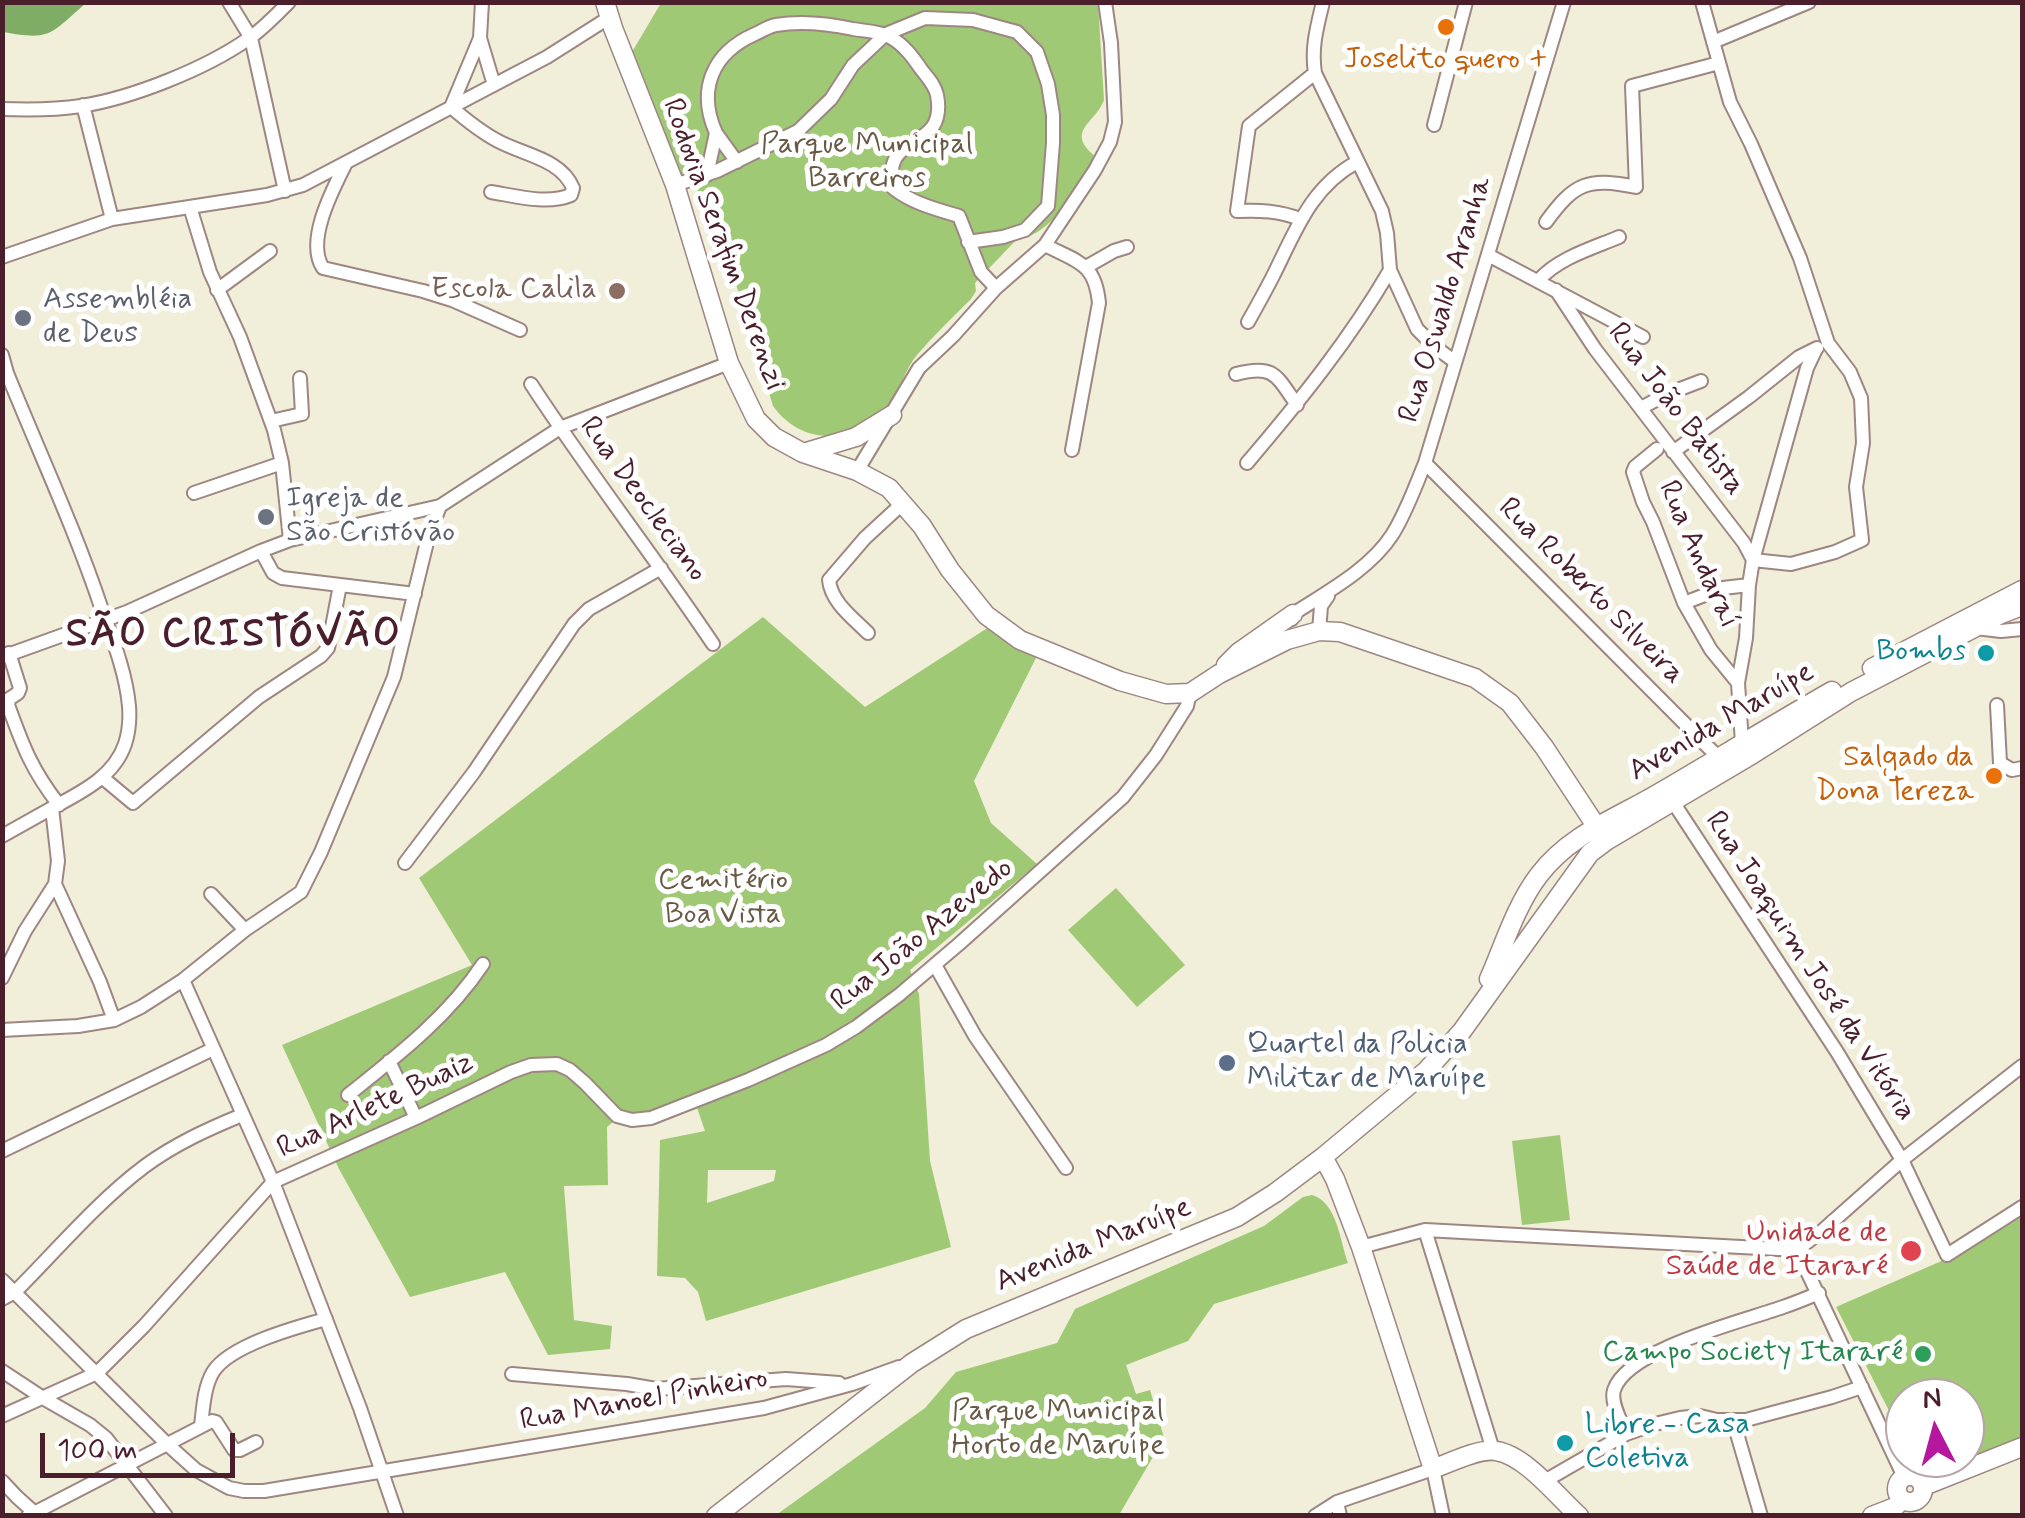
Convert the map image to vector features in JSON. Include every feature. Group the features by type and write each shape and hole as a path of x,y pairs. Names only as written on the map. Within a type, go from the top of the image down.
{"main road":[{"name":"Rodovia Serafim Derenzi","path":"608,10 676,185 730,362 756,418 774,437 803,453 857,471 889,488 986,615 1020,640 1120,681 1166,694 1190,693"},
{"path":"803,453 856,437 892,416"},
{"name":"Avenida Maruípe","path":"716,1516 912,1363 966,1329 1237,1216 1276,1193 1426,1071 1462,1030 1602,833 1654,796 1892,656 2022,590"},
{"name":"Avenida Maruípe","path":"1476,1010 1525,896 1540,873 1571,843 1673,802 1851,692 1975,628 2001,622 2022,606"},
{"path":"1219,674 1230,659 1294,614"},
{"path":"1190,693 1287,640 1320,631 1340,632 1475,678 1510,703 1602,833"},
{"path":"1323,1157 1361,1246 1433,1469 1494,1450 1516,1458 1579,1516"},
{"path":"1924,1486 2022,1448"},
{"path":"1903,1478 1897,1492 1910,1503 1923,1494 1924,1486 1917,1478"},
{"path":"1872,1516 1902,1500"}],"street":[{"path":"229,2 251,38 285,192"},
{"path":"2,109 83,105 174,77 251,38 288,2"},
{"path":"451,108 480,38 482,2"},
{"path":"857,471 919,368 996,288 1045,245 1110,142 1115,122 1105,2"},
{"path":"1324,2 1315,34 1315,74 1382,211 1388,232 1390,270 1417,328 1454,361"},
{"path":"1434,125 1466,2"},
{"name":"Rua Oswaldo Aranha","path":"1294,614 1375,556 1392,536 1425,463 1564,2"},
{"path":"1702,2 1730,102 1804,267 1822,346 1850,372 1862,404 1862,459 1856,487 1862,540 1791,564 1753,560"},
{"path":"1713,42 1808,2"},
{"path":"2,257 112,219 285,192 304,185 548,57 608,10"},
{"path":"676,185 707,176 798,131 825,106 852,66 886,34 925,18 974,20 1018,32 1037,52 1053,115 1048,206 1025,230 968,242"},
{"path":"737,162 708,115 712,73 724,53 774,26 828,25 886,34 908,50 936,90 939,116 936,126 896,156 890,175 893,188 904,197 959,216 981,272 996,288"},
{"path":"480,38 494,85"},
{"path":"1546,222 1561,202 1587,183 1636,187 1632,86 1719,62"},
{"path":"1300,218 1282,212 1238,211 1249,126 1315,74"},
{"path":"83,105 112,219"},
{"path":"451,108 501,142 558,166 573,188 571,195 562,199 491,192"},
{"path":"707,176 716,133"},
{"path":"346,162 320,224 317,258 323,268 452,300 520,330"},
{"path":"1248,322 1300,218 1338,172 1356,162"},
{"path":"190,207 217,290 240,336 271,421 282,463 290,540"},
{"path":"1539,280 1547,271 1619,237"},
{"path":"1045,245 1092,272 1099,303 1072,450"},
{"path":"1086,268 1127,247"},
{"path":"217,290 270,252"},
{"path":"1488,255 1644,337"},
{"path":"1247,463 1297,405 1365,312 1390,270"},
{"name":"Rua João Batista","path":"1556,290 1595,349 1744,542 1753,560"},
{"path":"1674,452 1798,356 1822,346"},
{"path":"1742,743 1738,683 1753,560 1807,368 1822,346"},
{"path":"2,355 5,375 100,603 130,708 124,748 103,778 2,836"},
{"path":"2,978 25,931 55,884 58,860 55,806 30,762 8,704 20,688 6,655 151,602 290,540 440,506 560,428 730,362"},
{"path":"1236,374 1266,369 1297,405"},
{"path":"271,421 302,414 300,378"},
{"path":"1641,408 1701,381"},
{"name":"Rua Deocleciano","path":"531,384 713,644"},
{"name":"Rua Andaraí","path":"1658,449 1635,467 1643,502 1684,603 1711,650 1738,683"},
{"path":"194,493 282,463"},
{"name":"Rua Roberto Silveira","path":"1425,463 1719,758"},
{"path":"868,633 833,596 830,580 865,538 904,503"},
{"path":"2,1030 114,1020 183,980 301,892 394,677 423,557 440,506"},
{"path":"261,551 277,576 415,594"},
{"path":"405,863 474,772 581,616 661,568"},
{"path":"1684,603 1723,588 1749,585"},
{"path":"103,778 133,803 259,697 325,652 334,626 340,586"},
{"path":"1320,631 1321,606 1336,586"},
{"path":"1287,640 1294,614"},
{"path":"2001,622 2022,628"},
{"name":"Rua João Azevedo","path":"617,1116 632,1120 651,1118 748,1080 856,1026 935,965 1123,797 1156,755 1187,706 1190,693"},
{"path":"1997,705 2000,763 2012,770 2022,768"},
{"name":"Rua Joaquim José da Vitória","path":"1673,802 1902,1160 1947,1255 2022,1207"},
{"path":"55,884 114,1020"},
{"path":"211,894 246,930"},
{"path":"348,1095 440,1016 483,964"},
{"path":"935,965 975,1036 1066,1168"},
{"path":"183,980 272,1182 360,1408 397,1516"},
{"path":"2,1150 213,1049"},
{"path":"390,1061 416,1118"},
{"name":"Rua Arlete Buaiz","path":"97,1373 272,1182 511,1072 544,1063 570,1070 617,1116"},
{"path":"1361,1246 1425,1230 1796,1250 2022,1066"},
{"path":"2,1300 15,1292 144,1166 200,1132 242,1116"},
{"path":"1425,1230 1494,1450"},
{"path":"1796,1250 1885,1436"},
{"name":"Rua Manoel Pinheiro","path":"2,1280 167,1444 212,1481 244,1492 764,1408 912,1363"},
{"path":"1626,1434 1612,1397 1614,1386 1635,1366 1670,1344 1819,1293"},
{"path":"201,1426 214,1370 255,1343 284,1330 326,1319"},
{"path":"2,1371 106,1438 166,1516"},
{"path":"2,1416 97,1373"},
{"path":"512,1374 656,1389 786,1379 852,1384"},
{"path":"1543,1482 1626,1434 1680,1418 1746,1420 1862,1387"},
{"path":"1734,1420 1761,1516"},
{"path":"2,1481 33,1515 212,1422 237,1450 256,1442"},
{"path":"1315,1516 1433,1469 1443,1516"}],"green space":[{"path":"2,3 86,3 57,28 32,36 3,32"},
{"name":"Parque Municipal Barreiros","path":"661,3 1098,3 1104,100 1082,134 1082,140 1096,157 1053,219 1030,236 1018,238 975,283 971,299 913,360 891,403 864,427 832,436 816,435 786,420 773,406 712,205 681,174 632,52"},
{"name":"Cemitério Boa Vista","path":"763,617 865,707 989,627 1038,654 974,781 991,823 1037,864 910,970 919,994 930,1161 951,1247 706,1321 698,1292 685,1278 657,1276 660,1140 705,1131 693,1096 646,1113 625,1112 607,1127 608,1185 564,1186 574,1320 612,1326 610,1349 548,1355 505,1272 410,1297 339,1169 282,1045 472,965 419,878","holes":["708,1170 776,1170 774,1181 707,1203"]},
{"path":"1116,888 1185,965 1137,1007 1068,930"},
{"path":"1560,1135 1570,1220 1522,1225 1512,1141"},
{"name":"Parque Municipal Horto de Maruípe","path":"1312,1195 1327,1205 1332,1214 1348,1263 1214,1304 1188,1341 1126,1365 1136,1394 1150,1390 1165,1441 1155,1444 1157,1450 1119,1515 776,1515 925,1408 956,1372 1057,1343 1075,1309 1264,1226 1303,1197"},
{"path":"2022,1212 2022,1443 1985,1458 1985,1378 1885,1378 1885,1403 1836,1307 1953,1256"}],"place":[{"name":"Joselito quero +","path":"1446,27"},
{"name":"Escola Calila","path":"617,291"},
{"name":"Assembléia de Deus","path":"23,318"},
{"name":"Igreja de São Cristóvão","path":"266,517"},
{"name":"Bombs","path":"1986,653"},
{"name":"Salgado da Dona Tereza","path":"1994,776"},
{"name":"Quartel da Policia Militar de Maruípe","path":"1227,1063"},
{"name":"Unidade de Saúde de Itararé","path":"1911,1251"},
{"name":"Campo Society Itararé","path":"1923,1354"},
{"name":"Libre - Casa Coletiva","path":"1565,1443"}],"district":[{"name":"SÃO CRISTÓVÃO","path":"234,637"}]}
